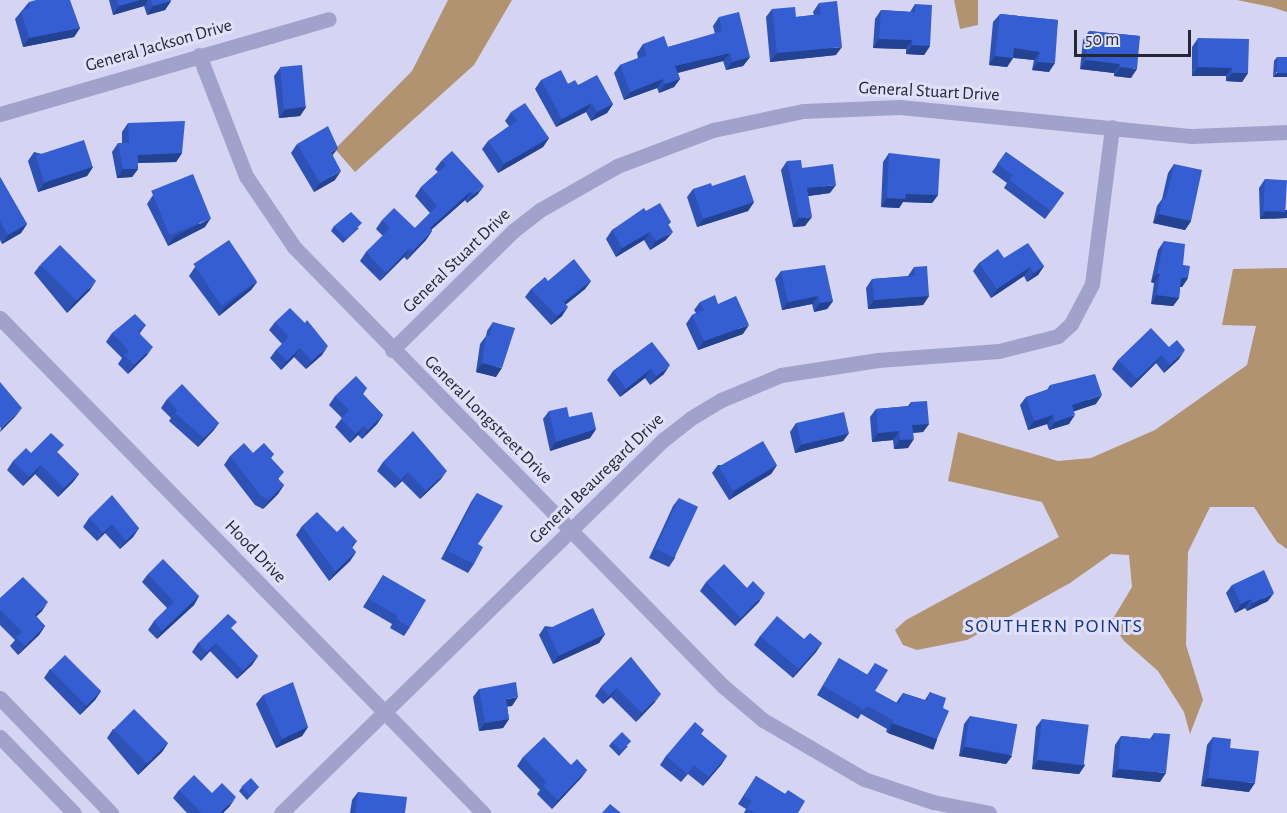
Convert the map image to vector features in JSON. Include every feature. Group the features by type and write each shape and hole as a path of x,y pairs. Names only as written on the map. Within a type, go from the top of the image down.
{"street":[{"name":"General Jackson Drive","path":"0,114 329,19"},
{"name":"General Longstreet Drive","path":"199,55 232,148 273,220 392,350 700,664 763,720 864,779 933,802 989,813"},
{"name":"General Stuart Drive","path":"392,350 513,231 540,210 617,166 703,133 804,111 900,106 1192,136 1287,132"},
{"name":"General Beauregard Drive","path":"281,813 663,440 691,418 754,384 804,370 878,360 999,351 1058,336 1071,324 1092,284 1112,127"},
{"name":"Hood Drive","path":"0,318 483,813"},
{"path":"0,698 111,813"},
{"path":"0,737 74,813"}],"shaded area":[{"path":"448,0 512,0 474,65 355,172 335,149 412,71"},
{"path":"954,0 978,0 978,25 960,29"},
{"path":"1237,0 1287,0 1287,12 1271,7"},
{"path":"1287,268 1287,549 1277,542 1254,507 1210,507 1188,552 1186,645 1203,700 1190,734 1184,712 1158,671 1124,641 1111,622 1132,587 1129,555 1111,554 1070,583 967,640 917,650 903,645 895,630 906,620 1059,537 1042,502 948,481 958,432 1058,461 1091,458 1155,430 1247,365 1256,326 1222,325 1233,269"}],"building":[{"path":"70,0 80,28 29,38 21,11 30,8 29,2"},
{"path":"117,0 140,0 119,6"},
{"path":"151,0 170,0 171,1 153,6"},
{"path":"837,1 842,47 777,53 772,9 795,7 796,17 821,14 819,3"},
{"path":"915,4 932,5 930,46 912,45 912,40 879,39 881,10 915,12"},
{"path":"739,12 750,57 732,62 730,53 675,66 680,79 665,84 663,79 630,92 620,65 647,55 643,44 664,36 668,47 722,31 719,17"},
{"path":"1000,14 1058,20 1055,63 1038,62 1040,52 1014,48 1013,58 995,56"},
{"path":"1089,31 1140,36 1137,69 1120,67 1120,64 1086,60"},
{"path":"1198,38 1249,39 1248,73 1232,73 1232,68 1198,67"},
{"path":"1277,57 1287,57 1287,73 1277,73"},
{"path":"302,65 306,107 284,109 280,67"},
{"path":"561,70 568,84 575,80 578,85 597,75 613,104 597,112 592,103 562,119 541,80"},
{"path":"525,103 549,138 504,164 488,141 517,121 511,112"},
{"path":"185,121 182,153 138,155 138,169 123,169 118,143 129,143 128,123"},
{"path":"328,126 338,148 331,152 341,171 320,183 297,144"},
{"path":"84,140 93,167 44,182 35,156"},
{"path":"452,151 484,186 473,195 471,191 430,228 432,231 413,251 410,248 386,273 366,252 390,228 382,220 394,208 415,228 437,206 421,187 446,165 442,160"},
{"path":"1006,152 1064,193 1051,211 1009,180 1013,175 997,164"},
{"path":"889,153 940,159 938,195 906,194 905,199 887,198"},
{"path":"801,160 802,168 833,164 836,185 807,188 812,217 799,218 787,161"},
{"path":"1174,164 1202,170 1191,221 1159,214 1163,198 1166,199"},
{"path":"193,174 211,219 169,235 151,191"},
{"path":"745,175 754,202 703,219 693,189 711,183 712,186"},
{"path":"0,177 27,224 8,235 0,221"},
{"path":"1265,179 1287,180 1285,212 1263,211"},
{"path":"660,203 671,222 668,224 673,232 656,241 650,232 622,248 612,230 644,208 646,211"},
{"path":"351,212 362,223 346,239 334,226"},
{"path":"229,240 257,281 221,305 193,264"},
{"path":"1164,241 1185,244 1183,265 1190,266 1188,278 1181,278 1179,298 1157,295 1160,274 1157,274"},
{"path":"1028,243 1044,266 1034,273 1030,267 997,289 979,263 998,249 1004,258"},
{"path":"60,245 96,281 76,301 40,265"},
{"path":"574,259 591,281 564,302 568,307 557,316 531,289 545,277 548,281"},
{"path":"825,265 833,301 820,303 818,296 788,302 781,271"},
{"path":"927,266 929,296 874,300 872,279 915,276 914,267"},
{"path":"715,295 718,304 736,296 749,325 704,341 692,315 704,310 700,302"},
{"path":"290,308 305,323 307,320 328,346 312,361 300,348 287,361 276,350 289,337 275,322"},
{"path":"135,314 146,325 138,332 153,347 134,365 124,355 129,351 112,333"},
{"path":"493,322 515,328 502,368 482,363 486,335 489,336"},
{"path":"1151,328 1169,347 1177,340 1185,350 1170,365 1162,355 1137,379 1118,360"},
{"path":"652,342 670,365 657,376 651,369 626,389 613,371"},
{"path":"1095,374 1102,395 1072,405 1075,415 1055,422 1053,415 1034,421 1026,397 1051,388 1050,385"},
{"path":"356,376 367,388 362,393 383,415 368,430 364,426 356,434 341,419 349,410 335,396"},
{"path":"0,382 22,408 1,428 0,427"},
{"path":"182,384 219,423 204,438 175,413 177,410 167,399"},
{"path":"927,401 929,424 912,425 914,439 900,440 899,431 878,433 876,409 911,406 911,402"},
{"path":"567,407 569,417 592,412 596,429 556,442 549,411"},
{"path":"844,412 849,433 801,444 796,423"},
{"path":"413,431 447,471 426,491 408,472 401,480 383,462"},
{"path":"51,433 64,445 57,452 79,474 64,488 41,465 29,477 13,461 26,448 31,453"},
{"path":"763,441 777,465 733,491 719,466"},
{"path":"244,443 253,453 264,443 274,454 270,457 284,472 278,479 284,485 269,500 261,496 230,456"},
{"path":"477,493 503,506 478,544 483,547 474,564 448,551"},
{"path":"112,495 139,528 126,541 112,524 103,533 89,518"},
{"path":"679,498 698,507 674,558 655,549"},
{"path":"317,512 337,532 343,526 357,541 351,546 356,552 335,572 302,526"},
{"path":"163,559 199,596 162,631 154,621 174,602 148,574"},
{"path":"724,564 747,588 753,581 765,593 741,618 706,582"},
{"path":"1264,570 1274,593 1253,603 1251,599 1241,604 1232,585"},
{"path":"383,575 426,600 410,627 396,619 398,616 369,599"},
{"path":"23,577 48,602 35,615 45,626 25,646 16,637 22,632 0,610 0,598"},
{"path":"593,608 605,634 559,656 547,630"},
{"path":"228,614 237,622 231,628 258,656 243,671 216,643 207,652 198,643"},
{"path":"777,616 804,639 810,633 822,643 799,669 760,636"},
{"path":"65,655 101,691 86,706 50,670"},
{"path":"631,657 661,694 642,713 617,688 609,696 601,687"},
{"path":"839,658 868,675 875,663 888,670 875,691 899,704 903,693 927,701 930,692 946,698 943,708 949,711 937,739 892,723 893,720 867,706 864,710 823,686"},
{"path":"293,682 308,727 282,739 263,695"},
{"path":"516,682 518,697 506,699 509,719 485,723 479,689"},
{"path":"134,709 168,743 147,763 113,730"},
{"path":"970,716 1017,724 1012,755 965,747"},
{"path":"1042,719 1089,725 1084,765 1037,760"},
{"path":"695,722 704,730 701,734 727,756 709,777 694,765 687,774 666,756"},
{"path":"622,732 631,741 621,751 612,742"},
{"path":"1154,733 1170,734 1166,773 1118,769 1121,736 1153,739"},
{"path":"544,737 571,765 577,759 587,770 558,800 543,786 547,782 523,757"},
{"path":"1213,737 1231,739 1230,748 1259,751 1255,783 1208,778"},
{"path":"194,775 212,793 222,783 236,797 220,813 200,813 179,790"},
{"path":"756,776 785,794 788,790 805,801 798,813 755,813 747,809 752,801 744,796"},
{"path":"251,778 259,787 249,796 241,787"},
{"path":"358,792 407,797 405,813 355,813"},
{"path":"610,804 621,813 602,813"}],"district":[{"name":"SOUTHERN POINTS","path":"1054,626"}]}
